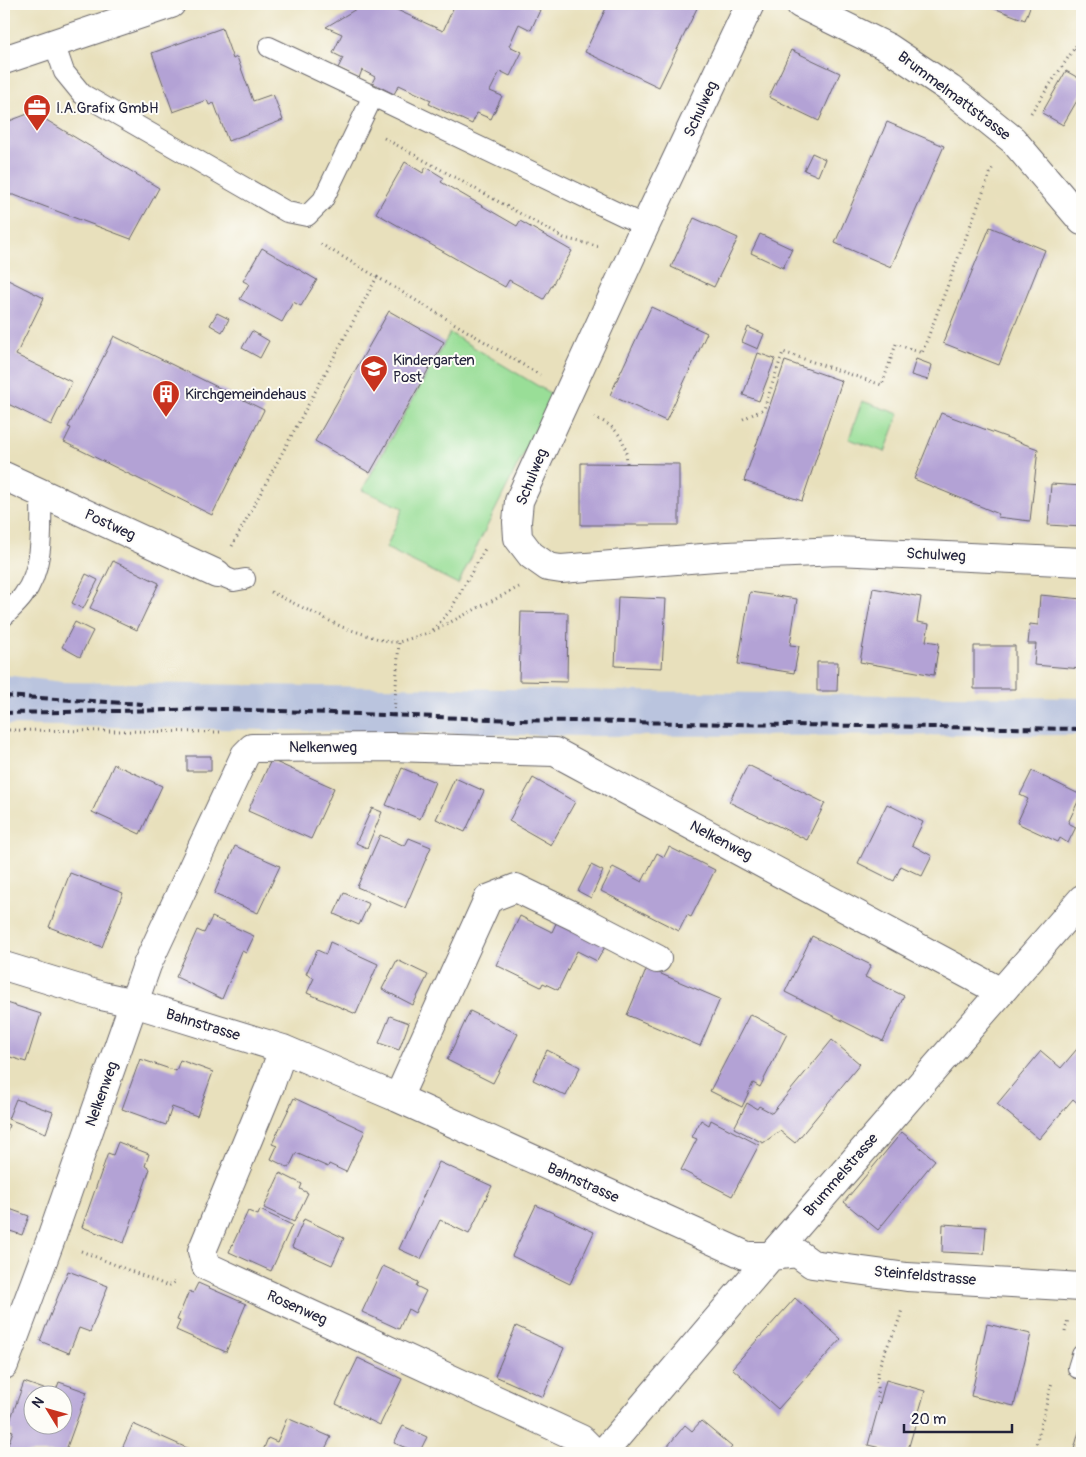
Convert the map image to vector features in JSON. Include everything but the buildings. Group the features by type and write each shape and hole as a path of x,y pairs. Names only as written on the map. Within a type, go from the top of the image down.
{"street":[{"path":"4,60 171,4"},
{"name":"Schulweg","path":"750,4 519,501 518,538 531,555 548,566 561,568 728,556 837,551 1082,562"},
{"name":"Brummelmattstrasse","path":"800,4 889,48 950,89 1013,140 1082,221"},
{"name":"Postweg","path":"4,476 217,574"},
{"name":"Nelkenweg","path":"4,1365 146,965 244,755 252,748 391,747 555,752 1001,992"},
{"path":"398,1098 488,899 516,888 658,959"},
{"name":"Brummelstrasse","path":"603,1453 771,1256 1082,899"},
{"name":"Bahnstrasse","path":"4,966 102,996 134,1003 283,1049 398,1098 747,1256 771,1256"},
{"path":"206,1266 202,1251 270,1086 283,1049"},
{"name":"Steinfeldstrasse","path":"771,1256 797,1253 812,1264 907,1277 1082,1287"},
{"name":"Rosenweg","path":"206,1266 581,1439 595,1453"}],"lane":[{"path":"54,43 64,72 82,94 287,212 307,216 322,200 373,96"},
{"path":"270,47 646,226"},
{"path":"4,616 24,596 37,568 41,536 40,493"},
{"path":"217,574 234,581 245,579"}],"path":[{"path":"743,419 764,409 783,352 882,385 896,344 922,353 998,154 1013,140 1082,37"},
{"path":"1075,48 1082,62"},
{"path":"359,124 564,238 632,255"},
{"path":"307,216 313,239 377,277 613,427 621,436 626,450 627,464"},
{"path":"217,574 377,277"},
{"path":"431,632 450,611 488,543"},
{"path":"245,579 342,627 388,642 399,642 431,632 534,579 548,566"},
{"path":"391,747 399,642"},
{"path":"4,730 244,732 252,748"},
{"path":"50,1238 168,1286 206,1266"},
{"path":"879,1403 877,1390 880,1363 901,1316 907,1277"}],"shaded area":[{"path":"4,675 63,682 1082,698 1082,735 583,736 4,725"}],"green space":[{"path":"450,333 553,395 458,584 386,548 403,508 362,490"},
{"path":"862,401 899,414 885,452 849,439"}],"railway":[{"path":"4,696 143,704"},
{"path":"4,713 226,709 517,720 1082,729"}],"place":[{"name":"I.A.Grafix GmbH","path":"37,132"},
{"name":"Kindergarten Post","path":"374,393"},
{"name":"Kirchgemeindehaus","path":"166,418"}]}
